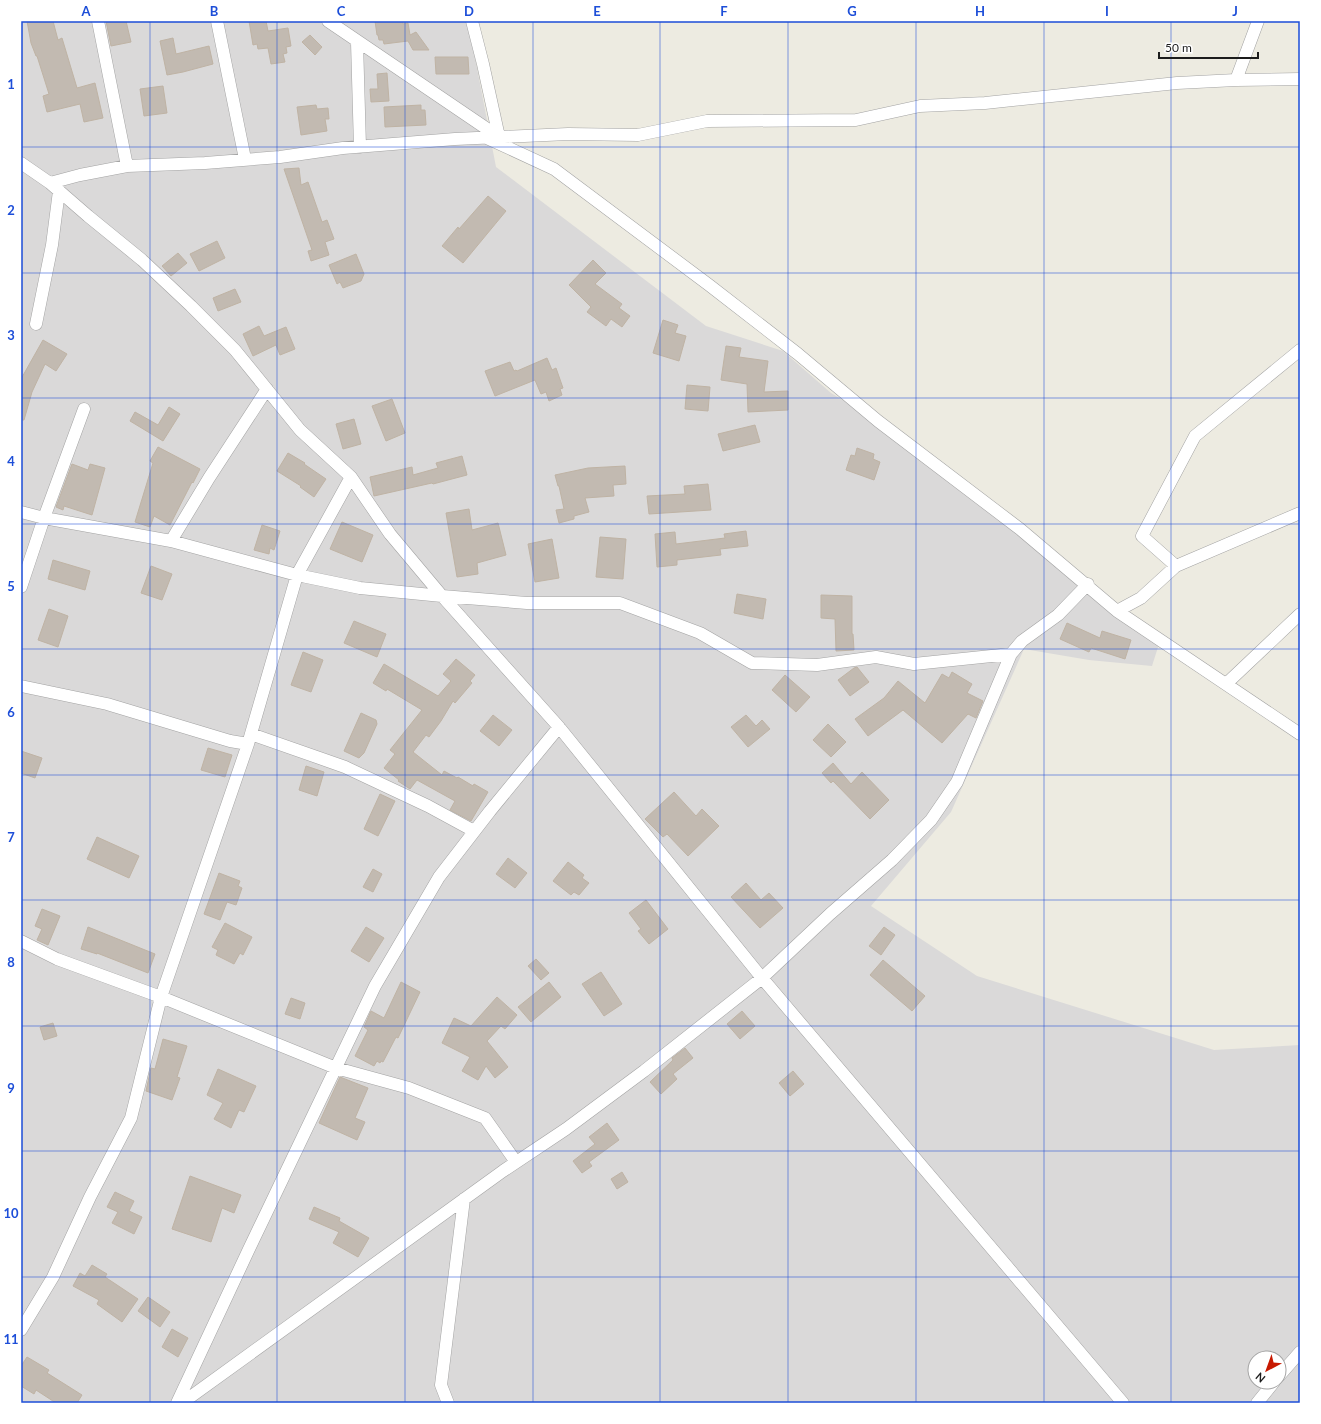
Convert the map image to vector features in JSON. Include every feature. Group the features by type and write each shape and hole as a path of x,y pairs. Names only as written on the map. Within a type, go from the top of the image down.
{"street":[{"path":"98,21 127,166"},
{"path":"217,21 245,159"},
{"path":"328,21 499,137"},
{"path":"472,21 499,137"},
{"path":"1236,80 1258,21"},
{"path":"357,42 360,147"},
{"path":"55,187 80,175 127,166 205,163 280,157 360,147 499,137 568,134 638,135 707,121 856,120 920,106 985,103 1177,83 1300,79"},
{"path":"486,138 554,169 798,354 878,421 1020,529 1088,584 1117,610 1300,734"},
{"path":"21,163 55,187 142,260 191,306 235,350 300,430 351,477 390,534 442,596 559,727 762,978 1123,1403"},
{"path":"21,174 35,173"},
{"path":"36,324 52,245 55,187"},
{"path":"1176,566 1142,536 1195,436 1300,350"},
{"path":"171,541 209,478 267,389"},
{"path":"21,587 44,518 84,409"},
{"path":"21,1330 53,1277 90,1197 131,1118 161,997 250,739 298,576 351,477"},
{"path":"21,512 44,518 171,541 298,576 360,588 527,603 620,603 700,633 752,663 817,665 876,657 914,664 1011,654"},
{"path":"1117,610 1141,598 1176,566 1300,514"},
{"path":"182,1403 200,1397 464,1199 566,1129 644,1071 762,978 830,914 892,860 931,820 957,782 1011,654 1022,641 1058,615 1088,584"},
{"path":"1226,684 1300,614"},
{"path":"21,686 107,704 230,741 250,739 345,767 428,806 474,831"},
{"path":"177,1403 375,986 439,876 559,727"},
{"path":"21,941 57,959 161,997 336,1068 409,1088 486,1118 516,1162"},
{"path":"448,1403 441,1385 464,1199"},
{"path":"1287,1367 1300,1352"},
{"path":"1256,1403 1267,1390"}],"shaded area":[{"path":"21,21 468,21 496,167 706,326 783,351 831,393 878,421 1159,644 1152,666 1089,660 1024,649 951,812 871,906 977,976 1214,1050 1300,1045 1300,1403 21,1403"}],"building":[{"path":"27,21 53,21 58,40 62,38 77,88 95,83 103,118 84,122 80,104 47,112 43,96 49,94 37,56 31,43"},
{"path":"106,21 126,21 131,42 111,46"},
{"path":"249,21 266,21 268,31 288,28 291,46 286,47 287,53 283,54 285,62 271,64 268,48 258,49 257,44 253,45"},
{"path":"375,21 403,21 403,24 408,23 410,35 416,32 429,50 413,50 408,41 384,44 383,40 379,40 377,35"},
{"path":"310,35 322,47 315,55 302,42"},
{"path":"173,38 176,54 209,46 213,64 167,75 160,41"},
{"path":"435,57 468,57 469,74 436,74"},
{"path":"387,73 389,101 371,102 370,89 378,89 377,74"},
{"path":"163,86 167,113 144,116 140,89"},
{"path":"316,105 317,109 328,108 329,119 325,119 327,131 301,135 297,107"},
{"path":"421,105 421,110 425,110 426,125 385,127 384,107"},
{"path":"299,168 301,185 308,182 322,222 327,220 334,239 325,242 329,255 311,261 308,251 312,250 284,169"},
{"path":"488,196 506,211 463,263 442,246"},
{"path":"217,241 225,258 199,271 190,254"},
{"path":"178,253 187,263 171,276 162,266"},
{"path":"356,254 364,274 361,281 343,288 340,282 337,284 329,265"},
{"path":"593,260 606,273 595,284 622,304 619,308 630,316 622,327 611,319 606,326 587,312 591,307 569,285"},
{"path":"235,289 241,302 218,311 213,298"},
{"path":"663,320 678,325 675,333 686,336 679,361 653,353"},
{"path":"259,326 264,336 286,327 295,349 280,355 276,345 253,356 243,334"},
{"path":"43,340 67,354 56,371 45,364 32,392 24,420 21,420 21,379"},
{"path":"726,346 741,348 739,357 768,361 764,392 788,391 788,410 748,412 747,384 721,380"},
{"path":"547,358 552,370 556,368 563,388 560,389 562,395 549,401 546,392 541,394 535,380 495,396 485,371 510,362 514,371 517,371"},
{"path":"687,385 710,387 708,411 685,409"},
{"path":"392,399 405,433 386,441 372,406"},
{"path":"169,407 180,414 163,441 130,421 135,412 158,425"},
{"path":"354,419 361,444 343,449 336,424"},
{"path":"755,425 760,442 723,451 718,434"},
{"path":"158,447 200,469 170,525 154,516 150,527 135,522 153,463 150,461"},
{"path":"857,448 874,454 873,459 880,462 874,480 846,470 851,455 855,456"},
{"path":"288,453 305,463 304,464 326,479 314,497 300,487 301,486 277,471"},
{"path":"462,456 467,475 433,484 374,496 370,477 412,467 413,475 438,468 436,463"},
{"path":"72,464 88,470 90,464 105,468 92,515 64,506 63,510 56,507"},
{"path":"625,466 626,484 613,485 614,496 585,498 589,512 574,516 574,519 559,523 556,510 564,509 555,475 588,468"},
{"path":"708,484 711,510 649,514 647,496 685,494 684,486"},
{"path":"469,509 472,530 498,523 506,555 477,563 478,574 457,577 446,513"},
{"path":"342,522 373,535 362,562 330,549"},
{"path":"262,525 280,531 274,550 270,548 269,554 254,550"},
{"path":"746,531 748,546 720,549 721,555 677,560 677,565 657,567 655,534 675,532 676,544 725,538 724,534"},
{"path":"600,537 626,539 623,579 596,577"},
{"path":"552,539 559,578 535,582 528,544"},
{"path":"53,560 90,571 85,590 48,579"},
{"path":"151,566 172,574 162,600 141,593"},
{"path":"737,594 766,599 763,619 734,613"},
{"path":"821,595 852,596 852,634 854,650 836,651 835,619 821,618"},
{"path":"49,609 68,616 58,647 38,640"},
{"path":"354,621 386,634 377,657 344,643"},
{"path":"1067,623 1100,638 1102,631 1131,640 1125,659 1091,648 1089,652 1060,639"},
{"path":"303,652 323,660 311,692 291,685"},
{"path":"456,659 475,675 470,681 472,683 455,703 453,701 429,737 426,735 413,752 442,775 444,771 488,792 471,821 450,810 455,801 417,780 410,789 398,781 399,780 384,768 395,754 390,750 422,710 387,689 386,691 373,683 384,664 438,696 451,681 443,674"},
{"path":"857,667 869,682 850,696 838,680"},
{"path":"952,672 972,684 967,693 983,701 976,718 968,714 942,743 903,710 868,736 855,719 884,698 898,681 925,703 942,674 949,678"},
{"path":"785,675 810,697 796,712 772,690"},
{"path":"361,713 376,720 377,724 364,753 359,758 344,751"},
{"path":"493,715 512,730 499,746 480,731"},
{"path":"746,715 756,726 762,720 770,729 748,747 731,727"},
{"path":"828,724 846,742 831,757 813,740"},
{"path":"208,748 232,755 225,777 201,770"},
{"path":"21,751 42,758 35,778 21,773"},
{"path":"833,763 851,784 862,772 889,800 870,819 833,781 831,783 822,773"},
{"path":"306,766 324,772 317,796 299,790"},
{"path":"674,792 696,816 702,809 719,826 688,856 667,834 663,837 645,819"},
{"path":"380,794 395,801 378,836 364,829"},
{"path":"97,837 139,856 129,878 87,859"},
{"path":"508,858 527,873 515,888 496,874"},
{"path":"568,862 584,875 582,878 589,883 579,895 574,892 571,895 553,881"},
{"path":"373,869 382,874 373,892 363,887"},
{"path":"219,873 240,881 238,886 242,888 236,905 227,902 220,920 204,914"},
{"path":"746,883 761,900 769,893 783,908 760,928 731,897"},
{"path":"646,900 668,929 649,944 638,931 641,929 629,913"},
{"path":"42,909 60,916 48,945 37,940 42,929 35,926"},
{"path":"225,923 252,937 243,955 240,953 234,964 216,955 218,950 212,947"},
{"path":"88,927 155,954 148,973 97,953 81,949"},
{"path":"366,927 384,938 369,962 351,951"},
{"path":"884,927 895,935 881,955 869,946"},
{"path":"536,959 549,973 541,980 528,966"},
{"path":"883,960 925,996 912,1011 870,975"},
{"path":"601,972 622,1004 604,1016 582,984"},
{"path":"401,982 420,992 398,1038 396,1037 383,1062 381,1061 380,1063 377,1061 374,1066 355,1056 368,1030 364,1027 371,1011 384,1018"},
{"path":"549,982 561,997 531,1022 518,1007"},
{"path":"497,997 517,1015 505,1029 501,1026 487,1041 508,1067 495,1078 486,1066 478,1080 462,1071 470,1057 442,1043 454,1018 471,1026"},
{"path":"291,998 305,1003 300,1019 285,1014"},
{"path":"742,1011 755,1026 740,1039 727,1024"},
{"path":"53,1023 57,1036 44,1040 40,1027"},
{"path":"163,1039 187,1046 177,1077 180,1078 172,1100 146,1091 151,1068 155,1069"},
{"path":"685,1048 693,1058 673,1074 677,1079 661,1094 650,1082 673,1060 672,1058"},
{"path":"218,1069 256,1086 244,1112 239,1110 231,1128 214,1119 223,1103 207,1095"},
{"path":"793,1071 804,1084 790,1096 779,1083"},
{"path":"340,1077 368,1088 355,1118 365,1122 357,1140 319,1123"},
{"path":"607,1123 619,1140 589,1162 592,1166 582,1173 573,1161 595,1144 589,1137"},
{"path":"622,1172 628,1182 617,1189 611,1179"},
{"path":"190,1176 241,1195 234,1213 222,1208 211,1242 172,1229"},
{"path":"115,1192 134,1201 129,1211 142,1217 134,1234 112,1223 118,1212 107,1207"},
{"path":"314,1207 340,1218 339,1221 369,1238 358,1257 333,1243 339,1232 309,1219"},
{"path":"92,1265 107,1274 105,1277 138,1299 122,1322 97,1304 99,1300 73,1286 80,1273 85,1276"},
{"path":"148,1297 170,1312 160,1327 138,1311"},
{"path":"172,1329 188,1338 178,1357 162,1347"},
{"path":"27,1357 49,1370 47,1373 82,1395 77,1403 56,1403 36,1390 34,1394 21,1386 21,1366"}]}
